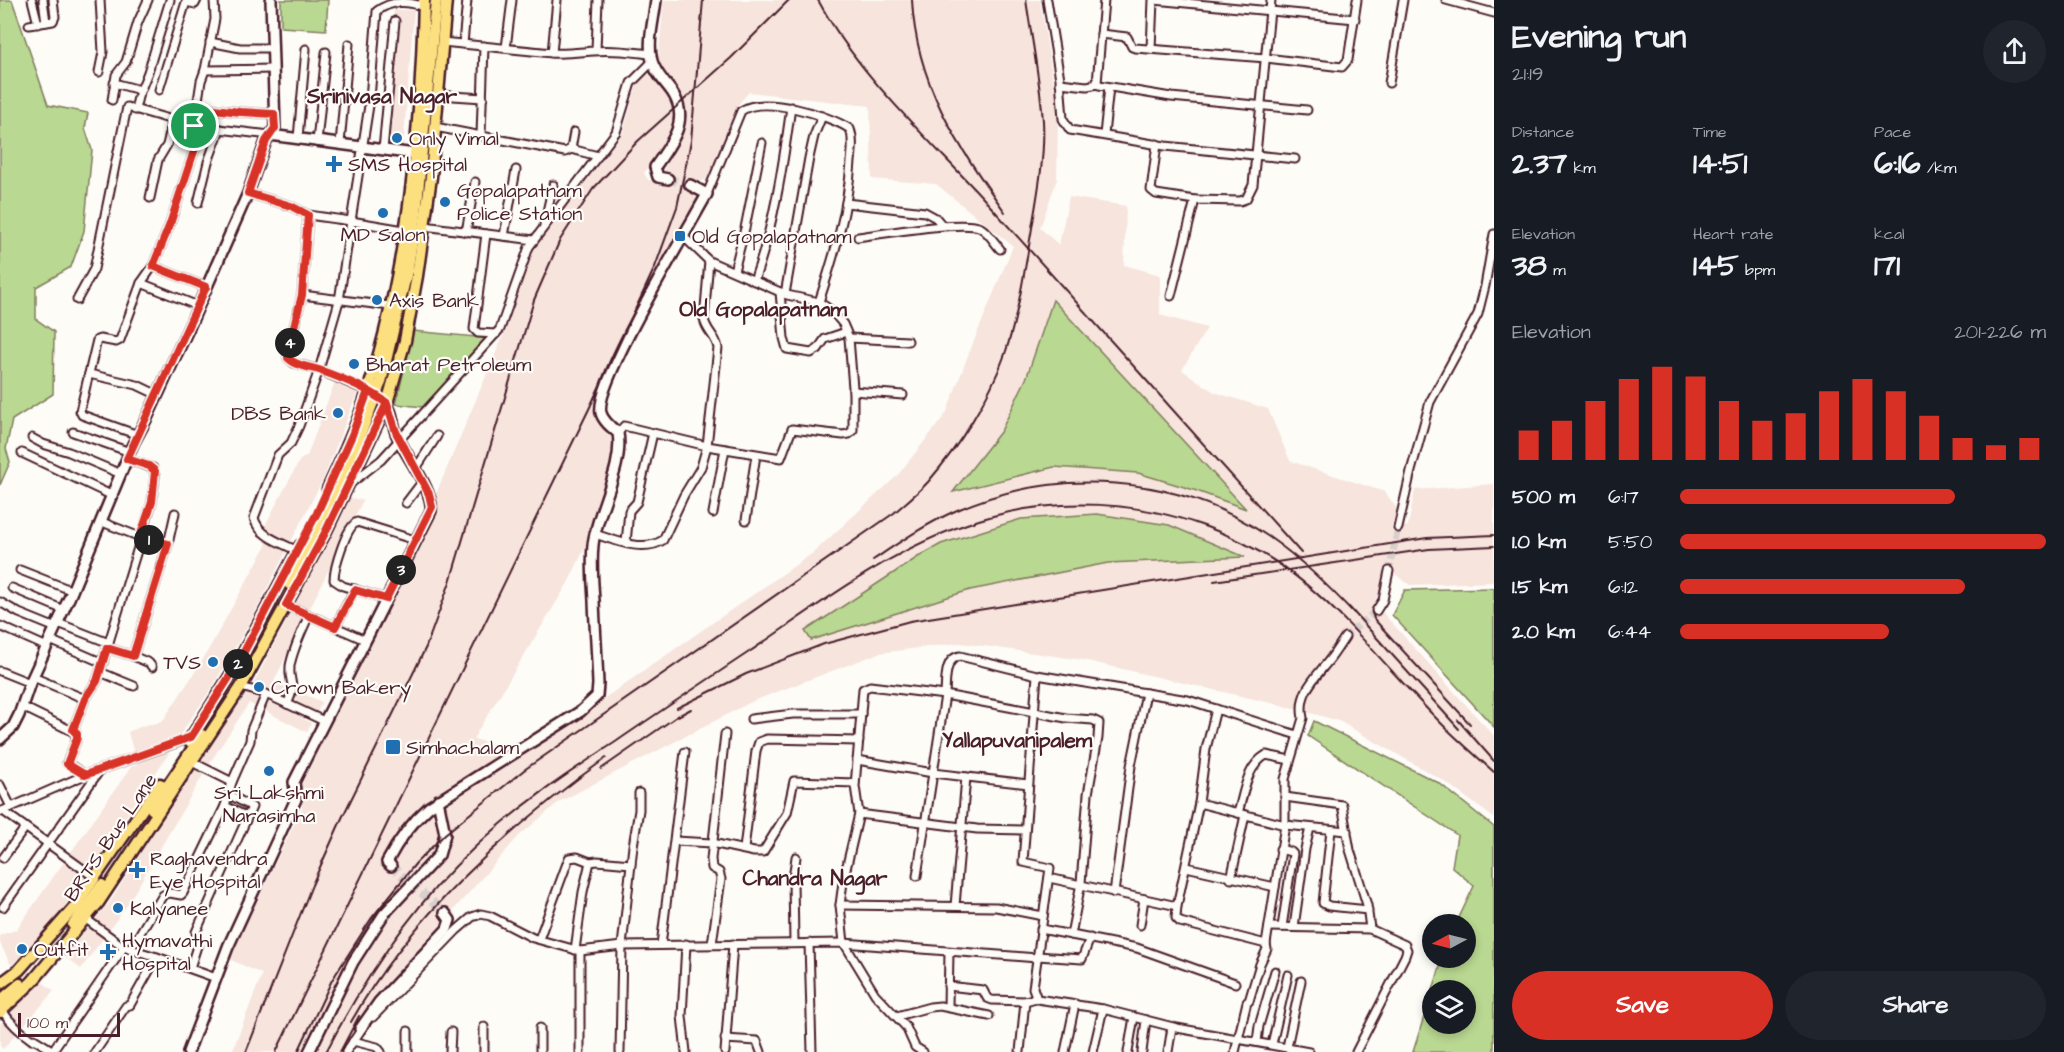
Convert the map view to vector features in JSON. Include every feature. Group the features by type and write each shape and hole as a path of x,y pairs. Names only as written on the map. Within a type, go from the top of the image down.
{"main road":[{"name":"BRTS Bus Lane","path":"1,1008 57,946 111,874 188,754 225,702 268,626 354,451 398,315 410,256 423,152 436,0"},
{"path":"1,1008 32,982 86,919 241,687 348,486 387,403 405,341 424,226 431,177 446,0"},
{"path":"0,984 19,970 73,909 191,737 237,665 298,551 372,393 399,265 415,154 424,3"}],"street":[{"path":"32,0 38,24"},
{"path":"43,0 46,22"},
{"path":"29,25 54,20 53,0"},
{"path":"99,72 103,52 100,0"},
{"path":"112,100 116,75 126,62 138,22 148,0"},
{"path":"135,110 170,0"},
{"path":"159,90 183,1 195,4 196,0"},
{"path":"138,435 81,414 80,411 97,340 116,342 120,340 141,283 153,266 170,224 198,126 197,107 201,81 215,19 214,0"},
{"path":"0,739 13,727 73,591 128,456 158,395 248,193 266,141 275,128 271,0"},
{"path":"463,44 467,0"},
{"path":"506,48 512,0"},
{"path":"552,53 557,0"},
{"path":"596,50 598,0"},
{"path":"656,0 651,58 680,107 679,129 655,167 658,177 668,178"},
{"path":"1047,0 1060,83 1063,119 1067,128 1156,144 1295,159"},
{"path":"1098,84 1097,69 1104,0"},
{"path":"1151,49 1153,0 1355,19"},
{"path":"1156,144 1151,190 1156,194 1230,202 1246,199 1253,185 1257,156 1271,0"},
{"path":"1101,34 1127,37 1132,47 1344,66 1348,60 1358,0"},
{"path":"1389,83 1403,0"},
{"path":"1446,0 1494,13"},
{"path":"298,551 262,532 256,526 254,518 278,455 291,443 299,426 319,370 339,301 364,147 376,11 395,2 424,3"},
{"path":"383,150 395,21"},
{"path":"210,42 240,48 273,48"},
{"path":"442,42 569,54 618,50 651,58"},
{"path":"340,144 349,44"},
{"path":"481,135 484,46"},
{"path":"298,138 306,50"},
{"path":"317,142 326,52"},
{"path":"348,486 381,460 500,329 529,247 616,132 631,83 651,58"},
{"path":"205,70 273,69"},
{"path":"114,83 140,90"},
{"path":"1060,83 1087,86 1098,84 1171,97 1307,110"},
{"path":"1104,135 1109,87"},
{"path":"438,95 483,98"},
{"path":"77,300 94,269 127,107 198,126 415,154"},
{"path":"197,107 274,114"},
{"path":"391,866 387,862 397,845 417,818 438,800 452,794 581,711 597,696 592,567 595,534 620,445 618,433 601,413 600,403 623,345 707,194 741,111 747,107 791,107 822,116 847,127 852,133 850,177 846,202 833,259 819,302"},
{"path":"754,281 772,221 791,107"},
{"path":"822,116 809,158 783,293 784,338 787,349 811,353 818,349 825,339 847,335 908,341"},
{"path":"150,198 158,160 167,145 173,120"},
{"path":"435,127 565,152 571,149 598,156"},
{"path":"198,203 208,162 220,129"},
{"path":"571,149 574,132"},
{"path":"734,271 762,143"},
{"path":"504,236 516,170"},
{"path":"466,232 476,182"},
{"path":"543,228 553,184"},
{"path":"690,186 707,194"},
{"path":"248,193 291,206 308,215 404,230"},
{"path":"1171,296 1195,200"},
{"path":"846,202 925,213 936,218 942,225"},
{"path":"188,1052 216,978 296,799 294,782 432,507 431,497 399,439 387,403 372,393 319,370 294,363 288,358 302,295 308,215"},
{"path":"858,237 942,225 980,227 1000,249"},
{"path":"424,226 534,240"},
{"path":"486,234 474,329 478,333 496,334"},
{"path":"1398,528 1430,402 1478,314 1494,234"},
{"path":"618,433 624,426 707,446 756,455 783,456 792,429 843,435 853,430 853,391 847,335 843,324 832,311 819,302 783,293 709,261 684,237"},
{"path":"595,534 626,543 653,544 663,540 700,466 707,446 717,348 715,338 707,328 704,319 709,261"},
{"path":"153,266 206,287"},
{"path":"141,283 198,306"},
{"path":"302,295 390,306"},
{"path":"89,374 137,385 158,395"},
{"path":"853,391 903,395"},
{"path":"73,432 128,456 155,471 152,502 103,663 73,730"},
{"path":"626,543 629,511 637,502 653,433"},
{"path":"415,470 437,436"},
{"path":"32,438 121,474"},
{"path":"713,513 725,449"},
{"path":"22,453 113,496"},
{"path":"746,520 756,455"},
{"path":"406,502 422,482"},
{"path":"133,656 168,544 175,513"},
{"path":"102,522 140,537 168,544"},
{"path":"386,599 338,584 334,578 336,565 353,523 357,522 415,540"},
{"path":"20,570 73,591"},
{"path":"1376,611 1383,600 1389,571"},
{"path":"12,588 64,610"},
{"path":"335,627 355,590"},
{"path":"0,602 19,613 108,645 149,663 152,667"},
{"path":"286,605 365,640"},
{"path":"287,704 294,687 290,674 292,659 309,615"},
{"path":"0,626 103,663"},
{"path":"1235,1052 1247,1002 1250,1001 1260,964 1267,949 1285,825 1285,779 1303,718 1301,705 1306,689 1346,637"},
{"path":"917,876 949,661 954,657 960,656 1037,675 1188,700 1297,735"},
{"path":"0,671 85,699"},
{"path":"100,672 134,686"},
{"path":"1036,998 1033,988 1050,868 1023,862 1037,675"},
{"path":"923,1052 915,1047 906,1027 897,1016 882,1004 844,943 840,904 859,814 855,783 863,689 867,686 945,694 1033,712 1093,720 1100,725 1088,794 1081,883 1071,935"},
{"path":"241,687 266,694 324,721"},
{"path":"1114,893 1131,766 1146,693"},
{"path":"1,1008 8,1020 32,1041 34,1039 54,1051 163,895 183,893 225,806 266,694"},
{"path":"22,707 73,730 77,734 67,764 85,775"},
{"path":"1216,709 1206,749 1199,803 1176,918 1180,922 1266,944"},
{"path":"751,719 793,714 861,714"},
{"path":"712,944 721,879 719,872 711,865 712,843 725,734"},
{"path":"1,811 85,775 191,737"},
{"path":"744,849 759,742 766,739 859,741"},
{"path":"661,945 685,752"},
{"path":"1231,879 1247,779 1257,762 1266,755 1290,760"},
{"path":"857,760 933,773 1028,784"},
{"path":"192,762 232,782"},
{"path":"3,907 100,770"},
{"path":"955,906 966,777"},
{"path":"675,841 712,843 763,852 787,813 794,781 855,783"},
{"path":"0,785 11,807"},
{"path":"620,1052 622,946 639,810 639,793"},
{"path":"190,968 198,943 196,932 252,807 228,794"},
{"path":"1285,797 1342,805 1350,850 1368,910 1370,929"},
{"path":"309,1052 353,962 384,914 439,855 444,834 438,800"},
{"path":"1199,803 1285,825 1347,831"},
{"path":"225,806 248,817"},
{"path":"1,811 94,877"},
{"path":"859,814 977,828 1025,830"},
{"path":"3,858 25,828"},
{"path":"1294,927 1310,828"},
{"path":"1331,830 1323,903 1329,906 1368,910"},
{"path":"1280,849 1293,854 1282,927"},
{"path":"539,939 569,858 577,857 590,862 631,864"},
{"path":"794,943 792,879 796,857"},
{"path":"580,1052 578,951 585,882 590,862"},
{"path":"1186,867 1231,879 1275,887"},
{"path":"1049,878 1081,883 1114,893 1177,906"},
{"path":"1140,924 1144,899"},
{"path":"840,904 996,907 1043,916"},
{"path":"346,1052 379,1002 447,929 450,920 445,913"},
{"path":"360,1029 457,930 475,915 481,914 539,939 578,951 622,946 686,944 844,943 949,952 1082,959 1090,938"},
{"path":"86,919 127,948 216,978"},
{"path":"1269,927 1370,929 1404,943 1407,950 1356,1052"},
{"path":"1041,929 1137,948 1235,983"},
{"path":"809,943 813,1052"},
{"path":"686,944 682,1016 686,1052"},
{"path":"725,1052 733,944"},
{"path":"948,1007 949,952"},
{"path":"95,1052 126,1006 130,1005 157,957"},
{"path":"1257,1042 1261,1018 1275,971"},
{"path":"1272,1044 1288,975"},
{"path":"1287,1047 1301,981"},
{"path":"948,986 983,990 987,998 992,1000 1025,1001 1036,998 1075,1004 1172,1027 1309,1052"},
{"path":"1020,1052 1025,1001"},
{"path":"1065,1052 1075,1004"},
{"path":"897,1016 930,1007 948,1007 989,1016"},
{"path":"1093,1052 1103,1009"},
{"path":"1128,1052 1134,1017"},
{"path":"1142,1052 1146,1020"},
{"path":"484,1027 484,1052"},
{"path":"1168,1052 1172,1027"},
{"path":"540,1028 540,1052"},
{"path":"408,1031 408,1052"},
{"path":"450,1052 451,1032"},
{"path":"725,1039 757,1041 761,1052"},
{"path":"352,1041 377,1047 381,1052"}],"shaded area":[{"path":"664,0 1040,0 1058,112 1057,179 1040,228 1059,245 1069,197 1126,206 1124,265 1160,275 1160,315 1207,328 1182,370 1214,392 1268,409 1290,461 1385,492 1397,509 1391,528 1408,526 1415,490 1494,484 1494,582 1410,585 1395,574 1383,575 1380,591 1374,603 1494,736 1494,818 1444,781 1339,721 1293,708 1083,660 969,644 959,643 879,653 753,701 559,802 519,836 389,983 356,1030 345,1052 232,1052 262,974 229,959 302,808 299,790 437,502 436,494 503,336 532,248 623,133 642,67 665,93 676,116 672,135 644,173 648,180 667,182 670,175 663,171 679,138 684,115 680,93 658,63","holes":["749,92 870,106 872,179 936,184 1013,246 946,414 897,476 813,553 527,752 473,739 568,583 591,535 615,458 614,443 594,408 641,309 698,199 687,189 691,183 707,180 740,102"]},
{"path":"394,10 414,10 403,148 380,147"},
{"path":"336,379 359,388 324,477 251,620 211,689 177,739 134,753 128,732 145,725 162,722 201,663 264,550 271,533 263,529 300,460 307,456"},
{"path":"350,498 363,500 274,681 322,702 317,713 252,687"},
{"path":"247,693 311,723 307,732 249,703 213,758 127,905 81,969 64,956 110,902 204,753"},
{"path":"173,747 78,888 49,927 11,965 0,943 0,935 16,930 131,767"},
{"path":"41,981 54,991 3,1049 0,1046 0,1024"}],"green space":[{"path":"0,0 12,0 48,105 88,113 85,128 92,150 84,231 71,267 36,287 36,319 54,332 53,394 12,420 6,449 10,462 0,485"},
{"path":"281,0 328,0 326,30 281,27"},
{"path":"1053,300 1246,509 1138,473 1054,467 953,492 1001,431 1026,379"},
{"path":"413,331 487,338 423,407 396,404"},
{"path":"1097,514 1169,525 1245,557 1108,563 970,590 811,640 805,631 941,544 1021,519"},
{"path":"1494,588 1494,727 1392,615 1405,590"},
{"path":"1314,721 1439,783 1494,827 1494,1052 1413,1052 1422,1023 1422,1034 1476,1034 1476,980 1436,980 1440,968 1476,968 1476,914 1461,914 1474,886 1452,867 1457,835 1308,736"}],"tunnel":[{"path":"668,179 690,185"},
{"path":"1389,571 1398,528"},
{"path":"1345,637 1376,611"},
{"path":"391,866 445,913"}],"railway":[{"path":"276,1052 589,409 655,267 677,207 691,141 703,0"},
{"path":"246,1052 312,885 342,818 426,647 450,582 534,300 560,240 593,189 638,141 731,58 789,0"},
{"path":"818,0 834,28 894,104 983,198 1301,553"},
{"path":"912,0 915,31 922,59 942,113 971,163 1005,212"},
{"path":"298,1052 332,980 371,919 416,863 445,834 524,770 894,513 928,482 962,438 991,388 1005,354 1014,324 1038,192 1042,164 1043,121 1026,0"},
{"path":"873,560 913,534 955,511 994,497 1034,487 1075,483 1116,484 1156,489 1196,500 1234,516 1292,554 1354,613"},
{"path":"326,1052 373,970 410,919 450,871 506,820 577,767 836,592 927,540 993,516 1019,510 1073,504 1126,507 1179,518 1241,542 1274,561 1331,607 1442,724 1494,772"},
{"path":"677,708 746,674 824,644 910,621 1427,538 1494,535"},
{"path":"1214,581 1429,549 1494,546"},
{"path":"1349,607 1459,729"},
{"path":"1372,612 1374,619 1470,724"},
{"path":"601,769 691,709"},
{"path":"1458,720 1494,761"},
{"path":"351,1022 402,946 465,876 534,813 606,758"},
{"path":"340,1052 359,1016"}],"place":[{"name":"Only Vimal","path":"397,138"},
{"name":"SMS Hospital","path":"334,164"},
{"name":"Gopalapatnam Police Station","path":"445,202"},
{"name":"MD Salon","path":"383,213"},
{"name":"Old Gopalapatnam","path":"680,236"},
{"name":"Axis Bank","path":"377,300"},
{"name":"Bharat Petroleum","path":"354,364"},
{"name":"DBS Bank","path":"338,413"},
{"name":"TVS","path":"213,662"},
{"name":"Crown Bakery","path":"259,687"},
{"name":"Simhachalam","path":"393,747"},
{"name":"Sri Lakshmi Narasimha","path":"269,771"},
{"name":"Raghavendra Eye Hospital","path":"137,870"},
{"name":"Kalyanee","path":"118,908"},
{"name":"Outfit","path":"22,949"},
{"name":"Hymavathi Hospital","path":"108,952"}],"district":[{"name":"Srinivasa Nagar","path":"382,96"},
{"name":"Old Gopalapatnam","path":"763,309"},
{"name":"Yallapuvanipalem","path":"1017,740"},
{"name":"Chandra Nagar","path":"815,878"}],"route":[{"path":"194,126 197,107 274,114 275,128 266,141 248,193 291,206 308,215 302,295 288,358 294,363 319,370 368,391 377,395 387,403 325,533 286,605 335,627 355,590 386,599 432,507 429,494 396,432 387,403 368,391 352,435 317,513 237,665 191,737 85,775 67,764 77,738 73,730 85,699 97,681 107,648 133,656 168,544 140,537 152,502 155,471 149,466 127,459 206,287 153,266 170,224 202,127 194,126"}]}
